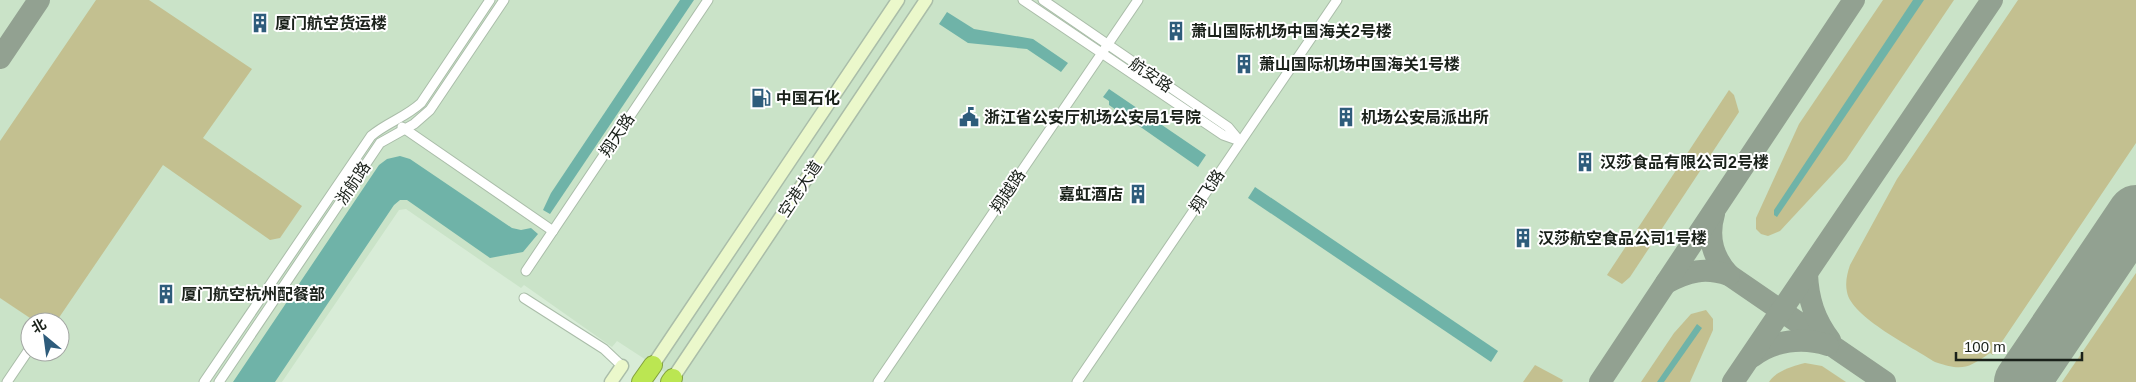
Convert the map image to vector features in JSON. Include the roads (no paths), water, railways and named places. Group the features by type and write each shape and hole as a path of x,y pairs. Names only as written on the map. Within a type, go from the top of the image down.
{"highway":[{"path":"641,382 654,364"}],"main road":[{"name":"空港大道","path":"654,364 898,0"},
{"name":"空港大道","path":"672,380 926,0"},
{"path":"611,382 622,366"}],"street":[{"name":"浙航路","path":"204,382 371,136 406,115 421,103 490,0"},
{"name":"浙航路","path":"219,382 380,143 405,129 430,110 504,0"},
{"name":"翔天路","path":"526,271 708,0"},
{"name":"航安路","path":"1023,0 1223,135 1240,141"},
{"name":"航安路","path":"1043,0 1228,127 1240,141"},
{"name":"翔越路","path":"878,382 1138,0"},
{"name":"翔飞路","path":"1077,382 1338,0"},
{"path":"393,122 553,231"},
{"path":"524,298 604,349 622,366"},
{"path":"7,382 21,362"}],"water":[{"path":"680,0 694,0 550,214 543,210 551,193"},
{"path":"1913,0 1924,0 1777,217 1774,215 1774,210"},
{"path":"947,12 974,29 1033,39 1068,63 1061,72 1027,49 968,43 939,24"},
{"path":"1109,89 1206,155 1198,167 1109,105 1109,101 1103,97"},
{"path":"400,156 410,159 512,228 521,230 531,228 538,234 523,252 490,258 407,200 400,200 394,205 275,382 233,382 379,165 387,159"},
{"path":"1255,187 1498,351 1491,362 1248,198"},
{"path":"1697,324 1702,328 1664,382 1657,382"}],"place":[{"name":"厦门航空货运楼","path":"260,23"},
{"name":"萧山国际机场中国海关2号楼","path":"1176,31"},
{"name":"萧山国际机场中国海关1号楼","path":"1244,64"},
{"name":"中国石化","path":"761,98"},
{"name":"浙江省公安厅机场公安局1号院","path":"969,117"},
{"name":"机场公安局派出所","path":"1346,117"},
{"name":"汉莎食品有限公司2号楼","path":"1585,162"},
{"name":"嘉虹酒店","path":"1138,194"},
{"name":"汉莎航空食品公司1号楼","path":"1523,238"},
{"name":"厦门航空杭州配餐部","path":"166,294"}]}
